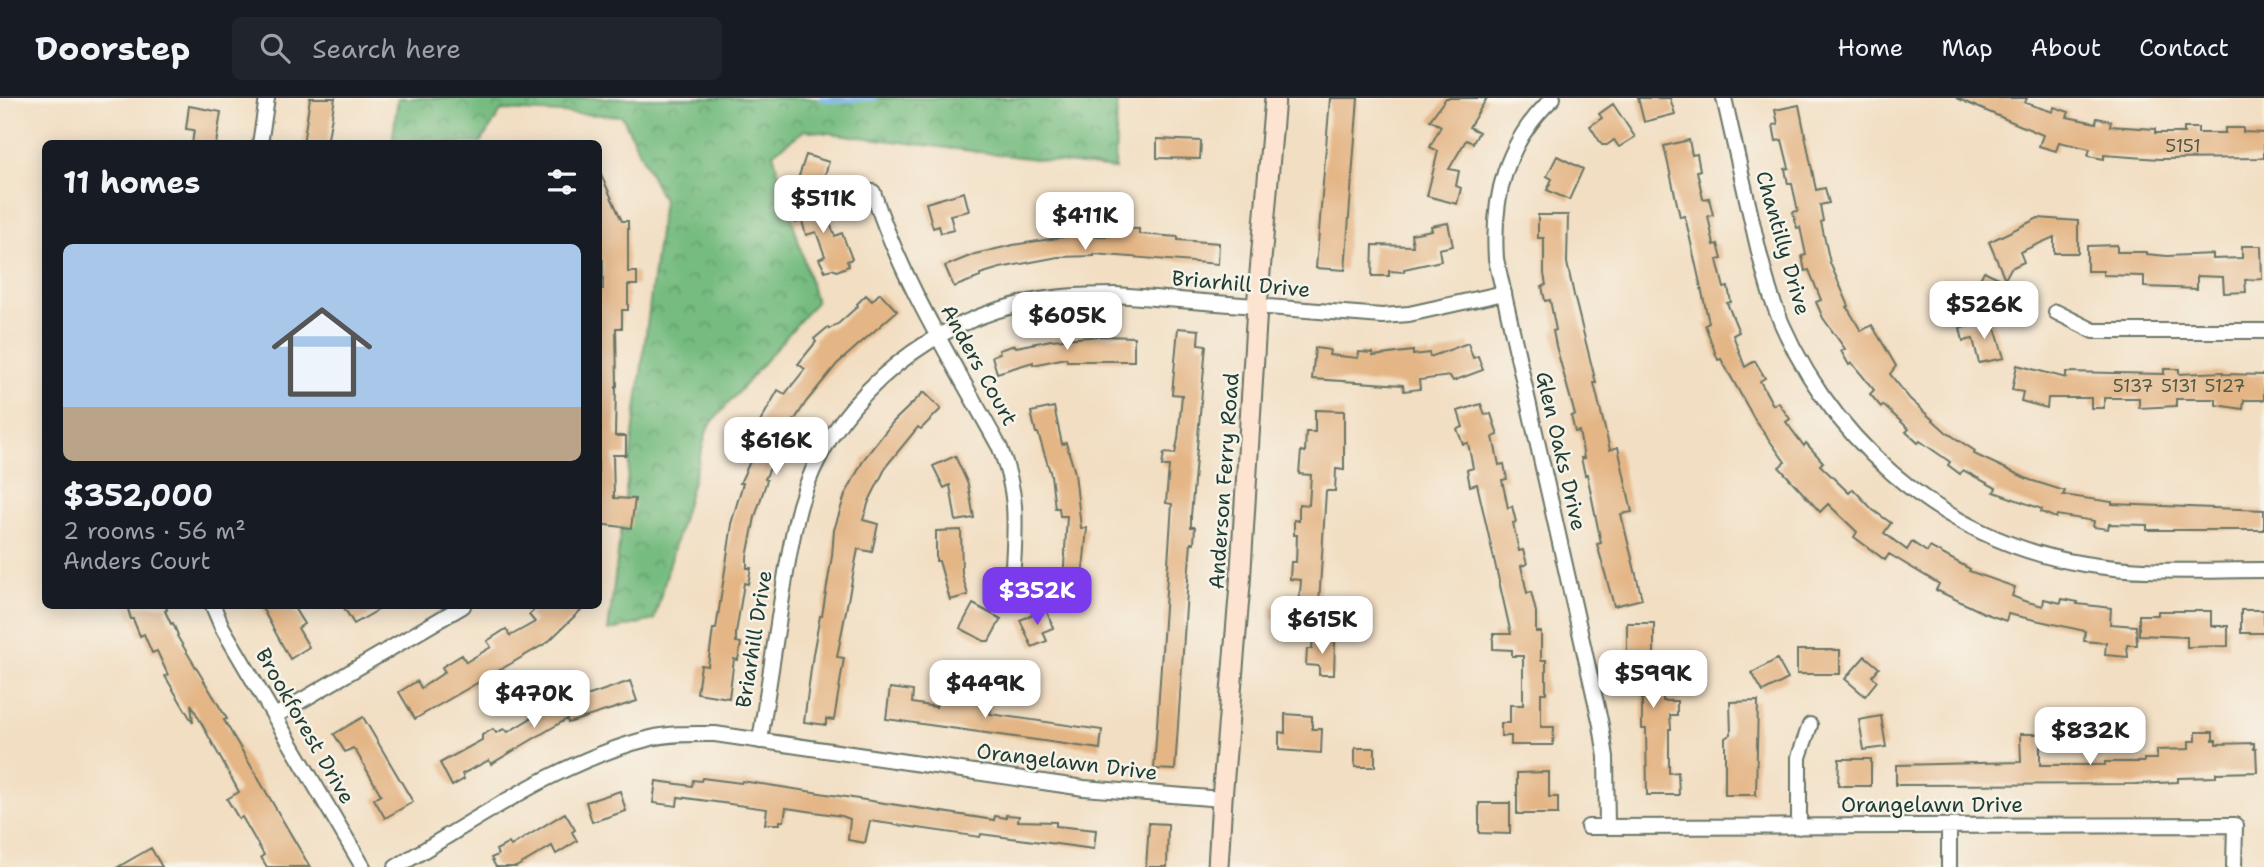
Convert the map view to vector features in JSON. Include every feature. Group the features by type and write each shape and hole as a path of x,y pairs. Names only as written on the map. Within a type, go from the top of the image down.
{"street":[{"path":"261,140 267,98"},
{"name":"Anderson Ferry Road","path":"1218,867 1240,585 1257,307 1275,98"},
{"name":"Glen Oaks Drive","path":"1553,98 1535,116 1518,142 1501,184 1494,229 1496,259 1601,725 1606,757 1607,827"},
{"name":"Chantilly Drive","path":"1724,98 1760,256 1788,339 1809,377 1834,413 1881,465 1937,507 1975,529 2049,557 2126,570 2264,570"},
{"name":"Anders Court","path":"873,192 900,265 1000,448 1008,470 1016,515 1013,566"},
{"name":"Briarhill Drive","path":"760,741 791,541 811,475 829,441 851,410 900,362 938,335 1007,307 1047,298 1078,295 1116,295 1382,316 1409,314 1504,293"},
{"path":"2056,312 2094,331 2264,331"},
{"name":"Brookforest Drive","path":"214,609 222,627 363,867"},
{"path":"275,716 458,609"},
{"path":"1799,827 1799,757 1810,725"},
{"name":"Orangelawn Drive","path":"396,867 562,769 653,738 684,734 715,734 1084,788 1222,799"},
{"name":"Orangelawn Drive","path":"1588,827 2235,825 2234,867"},
{"path":"1949,826 1949,867"}],"green space":[{"path":"398,98 1117,98 1115,169 805,130 773,153 816,302 708,427 654,620 608,631 663,200 622,116 502,110 482,140 393,140"}],"building":[{"path":"310,98 335,98 328,140 304,140"},
{"path":"1330,98 1358,98 1345,270 1316,268"},
{"path":"1446,98 1487,98 1469,127 1479,132 1473,143 1466,140 1449,169 1459,171 1456,186 1461,188 1457,204 1427,196 1438,151 1430,147 1441,126 1430,120"},
{"path":"1638,98 1670,98 1675,114 1644,122"},
{"path":"1956,98 2027,98 2025,103 2053,112 2054,107 2069,112 2067,117 2096,123 2097,118 2111,121 2110,126 2155,129 2155,133 2184,133 2184,128 2198,128 2198,133 2225,133 2225,128 2243,128 2243,132 2264,133 2264,158 2159,159 2104,155 2104,159 2088,156 2090,149 2059,142 2056,151 2039,146 2043,135"},
{"path":"1613,104 1635,137 1619,147 1614,140 1602,145 1590,126 1602,118 1599,114"},
{"path":"1799,105 1816,190 1825,188 1829,203 1820,205 1821,222 1830,263 1849,306 1847,307 1861,331 1872,325 1896,366 1890,374 1910,399 1946,432 1975,451 1974,454 2030,480 2065,491 2063,495 2112,504 2264,510 2264,530 2147,530 2147,525 2109,524 2108,529 2093,527 2094,521 2057,515 2056,518 2041,512 2042,509 1994,492 1996,488 1963,470 1960,474 1948,465 1950,462 1920,441 1918,443 1906,432 1909,429 1883,405 1881,407 1870,394 1874,390 1852,363 1849,365 1841,351 1845,349 1823,318 1816,302 1821,300 1809,270 1805,271 1802,256 1806,255 1800,227 1797,228 1793,212 1798,211 1792,184 1788,184 1785,169 1789,168 1782,140 1776,141 1773,125 1778,124 1775,110"},
{"path":"189,106 221,112 217,140 193,140 194,130 186,129"},
{"path":"1157,139 1201,141 1200,159 1157,158"},
{"path":"1689,140 1692,155 1697,154 1700,170 1697,171 1703,199 1709,198 1713,215 1708,216 1714,245 1718,244 1722,259 1717,260 1724,288 1728,287 1731,302 1727,303 1739,332 1733,335 1745,367 1755,361 1765,378 1760,381 1773,405 1778,402 1790,419 1786,422 1804,446 1806,443 1823,462 1820,465 1849,493 1853,489 1873,510 1891,523 1884,533 1907,550 1912,542 1927,552 1930,547 1970,569 1969,571 2015,587 2012,596 2024,601 2043,606 2044,599 2061,603 2062,599 2078,602 2077,604 2111,608 2110,624 2136,626 2137,645 2127,645 2128,657 2105,655 2106,643 2084,641 2085,631 2008,614 2006,621 1936,590 1939,584 1889,554 1885,560 1854,537 1857,532 1828,504 1820,512 1779,467 1785,462 1755,420 1721,359 1718,360 1705,325 1709,323 1686,221 1684,216 1680,217 1664,146"},
{"path":"806,155 829,162 820,190 797,182"},
{"path":"1557,156 1583,169 1569,200 1547,190 1552,179 1547,176"},
{"path":"602,177 622,221 628,221 628,272 637,272 637,285 628,285 628,310 622,310 622,328 616,328 615,436 626,436 626,455 613,455 614,498 635,499 631,528 602,524"},
{"path":"964,192 969,211 950,215 954,230 941,233 939,226 933,228 926,203"},
{"path":"820,198 835,236 842,233 852,259 847,261 849,266 837,271 825,271 819,259 825,256 816,232 806,235 802,221 795,223 790,209"},
{"path":"1538,215 1568,215 1567,263 1610,450 1618,447 1632,512 1621,514 1642,599 1614,606 1597,544 1601,543 1587,474 1585,475 1581,458 1584,458 1579,431 1575,432 1571,416 1575,415 1556,346 1550,300 1545,301 1542,286 1546,285 1544,238 1538,238"},
{"path":"2038,218 2078,221 2078,253 2054,253 2054,237 2020,252 2024,262 2011,268 2005,279 1989,242"},
{"path":"1448,223 1453,246 1439,249 1441,261 1404,269 1404,272 1389,271 1389,276 1372,276 1373,245 1413,246 1411,234 1432,230 1431,226"},
{"path":"1110,228 1139,229 1139,234 1219,243 1218,264 1094,254 1058,257 1000,268 954,287 945,266 975,254 1013,245 1070,236 1110,236"},
{"path":"2117,245 2117,252 2146,252 2167,256 2213,254 2213,259 2242,258 2242,246 2261,246 2262,279 2245,280 2246,292 2224,293 2223,277 2197,276 2197,289 2144,287 2144,276 2103,275 2103,271 2087,271 2087,246"},
{"path":"1984,271 2004,281 1991,315 1968,303"},
{"path":"880,293 897,311 837,364 806,402 785,435 765,479 767,480 755,517 747,557 747,568 751,568 748,584 744,583 736,633 736,642 741,643 738,660 734,659 729,698 697,693 701,665 708,666 713,629 716,629 731,524 743,483 740,483 759,442 751,438 778,390 785,394 805,369 798,364 816,342 814,339 828,327 829,329 839,323 866,295 872,301"},
{"path":"1993,321 2004,358 1979,363 1973,339 1963,341 1960,328"},
{"path":"1178,328 1199,330 1198,344 1206,345 1191,516 1191,527 1195,527 1194,543 1191,543 1175,770 1154,769 1172,504 1166,503 1169,466 1162,466 1164,453 1175,454 1178,439 1182,395 1172,394"},
{"path":"1101,336 1134,337 1134,361 1067,361 1066,358 1033,365 1033,362 997,373 992,356 1000,353 999,350 1015,345"},
{"path":"1468,343 1473,358 1478,356 1483,370 1453,381 1450,376 1419,380 1420,389 1404,391 1403,385 1312,379 1315,348 1330,350 1329,355 1358,358 1359,352 1373,353 1373,356 1413,351 1413,355 1429,353 1430,357"},
{"path":"2017,365 2066,378 2066,372 2164,374 2164,369 2179,369 2179,374 2223,372 2264,375 2264,400 2244,400 2243,409 2216,405 2216,399 2176,399 2176,406 2139,408 2139,398 2104,398 2104,408 2091,408 2091,398 2048,398 2047,408 2021,401 2023,392 2012,390"},
{"path":"924,392 941,409 921,429 918,427 887,465 863,520 878,524 872,552 858,549 837,657 844,658 834,720 826,719 826,725 804,722 834,530 845,495 864,459 893,422"},
{"path":"1481,404 1485,415 1491,414 1498,435 1493,437 1499,465 1504,464 1507,479 1502,480 1508,508 1512,506 1519,551 1523,550 1527,564 1521,566 1527,593 1531,592 1536,612 1536,632 1541,632 1541,660 1546,660 1546,693 1541,693 1541,727 1554,727 1553,745 1511,745 1511,736 1501,736 1501,723 1510,723 1510,705 1523,705 1523,656 1512,656 1512,650 1493,649 1493,634 1511,634 1477,484 1470,486 1467,470 1473,468 1468,443 1463,444 1457,429 1463,427 1458,411"},
{"path":"1054,407 1062,444 1066,443 1075,473 1081,528 1087,528 1080,600 1062,599 1067,516 1060,516 1059,508 1055,508 1051,475 1031,412"},
{"path":"1315,410 1344,411 1344,470 1336,469 1335,491 1326,491 1319,604 1325,604 1324,623 1271,619 1271,606 1299,607 1301,580 1290,579 1291,562 1296,562 1297,535 1294,535 1294,520 1299,521 1299,504 1309,505 1311,475 1299,474 1301,451 1305,452 1306,432 1315,432"},
{"path":"955,456 968,484 974,518 956,521 950,485 944,488 933,466"},
{"path":"961,530 962,574 968,595 950,600 939,561 936,561 936,531"},
{"path":"973,604 1001,619 989,641 960,628"},
{"path":"128,609 167,609 165,611 177,636 310,867 267,867 261,857 264,855 242,817 239,819 227,799 239,792 191,704 193,723 165,676 168,675 157,651 152,653 144,634 140,636"},
{"path":"263,609 295,609 304,624 298,628 309,647 290,659"},
{"path":"345,609 380,609 354,624"},
{"path":"535,609 582,609 548,642 415,719 399,692 417,681 421,688 445,672 442,667 462,655 466,662 491,647 487,641 506,629 510,636 535,622 529,615"},
{"path":"1046,609 1053,628 1043,632 1047,641 1032,647 1020,620"},
{"path":"2241,610 2264,610 2264,633 2241,633"},
{"path":"2158,611 2211,611 2211,626 2228,626 2228,646 2187,647 2187,637 2139,635 2139,615 2158,615"},
{"path":"1627,623 1654,623 1654,661 1657,661 1658,667 1663,667 1663,701 1677,701 1677,715 1670,715 1669,773 1678,772 1679,795 1647,795 1646,729 1642,729 1642,694 1635,694 1635,654 1627,654"},
{"path":"1313,638 1335,639 1334,675 1319,675 1319,666 1306,665 1307,649 1312,649"},
{"path":"1797,650 1840,650 1840,674 1797,674"},
{"path":"1865,656 1879,668 1872,676 1877,681 1865,696 1845,679"},
{"path":"1777,659 1788,679 1763,692 1752,673"},
{"path":"630,681 637,701 568,723 567,719 491,764 489,760 462,774 464,779 452,786 440,763 482,740 482,735 493,729 496,733 504,729 508,732 543,711"},
{"path":"890,688 913,691 912,703 936,707 939,695 974,702 975,695 993,698 990,714 1102,730 1100,749 886,719"},
{"path":"1758,701 1756,795 1725,795 1725,738 1731,734 1730,702"},
{"path":"1285,714 1312,716 1312,729 1322,729 1321,753 1279,750 1279,732 1285,733"},
{"path":"1881,716 1886,747 1864,750 1859,720"},
{"path":"363,717 413,802 385,818 374,799 381,795 357,753 353,748 345,752 334,734"},
{"path":"2196,732 2213,732 2216,744 2254,743 2257,772 2216,773 2216,777 2178,778 2178,782 2135,784 1896,785 1896,765 2021,762 2020,734 2040,734 2040,765 2105,765 2105,762 2144,762 2144,759 2157,759 2157,750 2189,749 2189,741 2196,741"},
{"path":"1355,748 1375,748 1375,767 1355,767"},
{"path":"1839,759 1871,759 1871,786 1838,786"},
{"path":"1549,772 1549,797 1558,797 1558,814 1517,814 1517,773"},
{"path":"702,778 742,781 994,820 995,816 1006,818 1006,815 1019,816 1018,821 1056,822 1056,826 1096,830 1094,849 981,834 980,837 870,821 865,843 848,840 850,819 842,816 786,808 784,821 780,821 780,824 765,824 767,809 678,797 677,806 653,803 656,781 692,786 693,780 701,781"},
{"path":"620,791 626,811 592,822 586,802"},
{"path":"1479,803 1510,803 1510,834 1479,833"},
{"path":"565,813 575,830 572,832 577,841 556,854 552,846 516,867 496,867 491,858 498,855 496,850 509,843 511,846"},
{"path":"1149,823 1168,824 1167,867 1146,867"},
{"path":"151,848 162,867 118,867"}],"waterway":[{"path":"821,98 834,101 875,98"}]}
